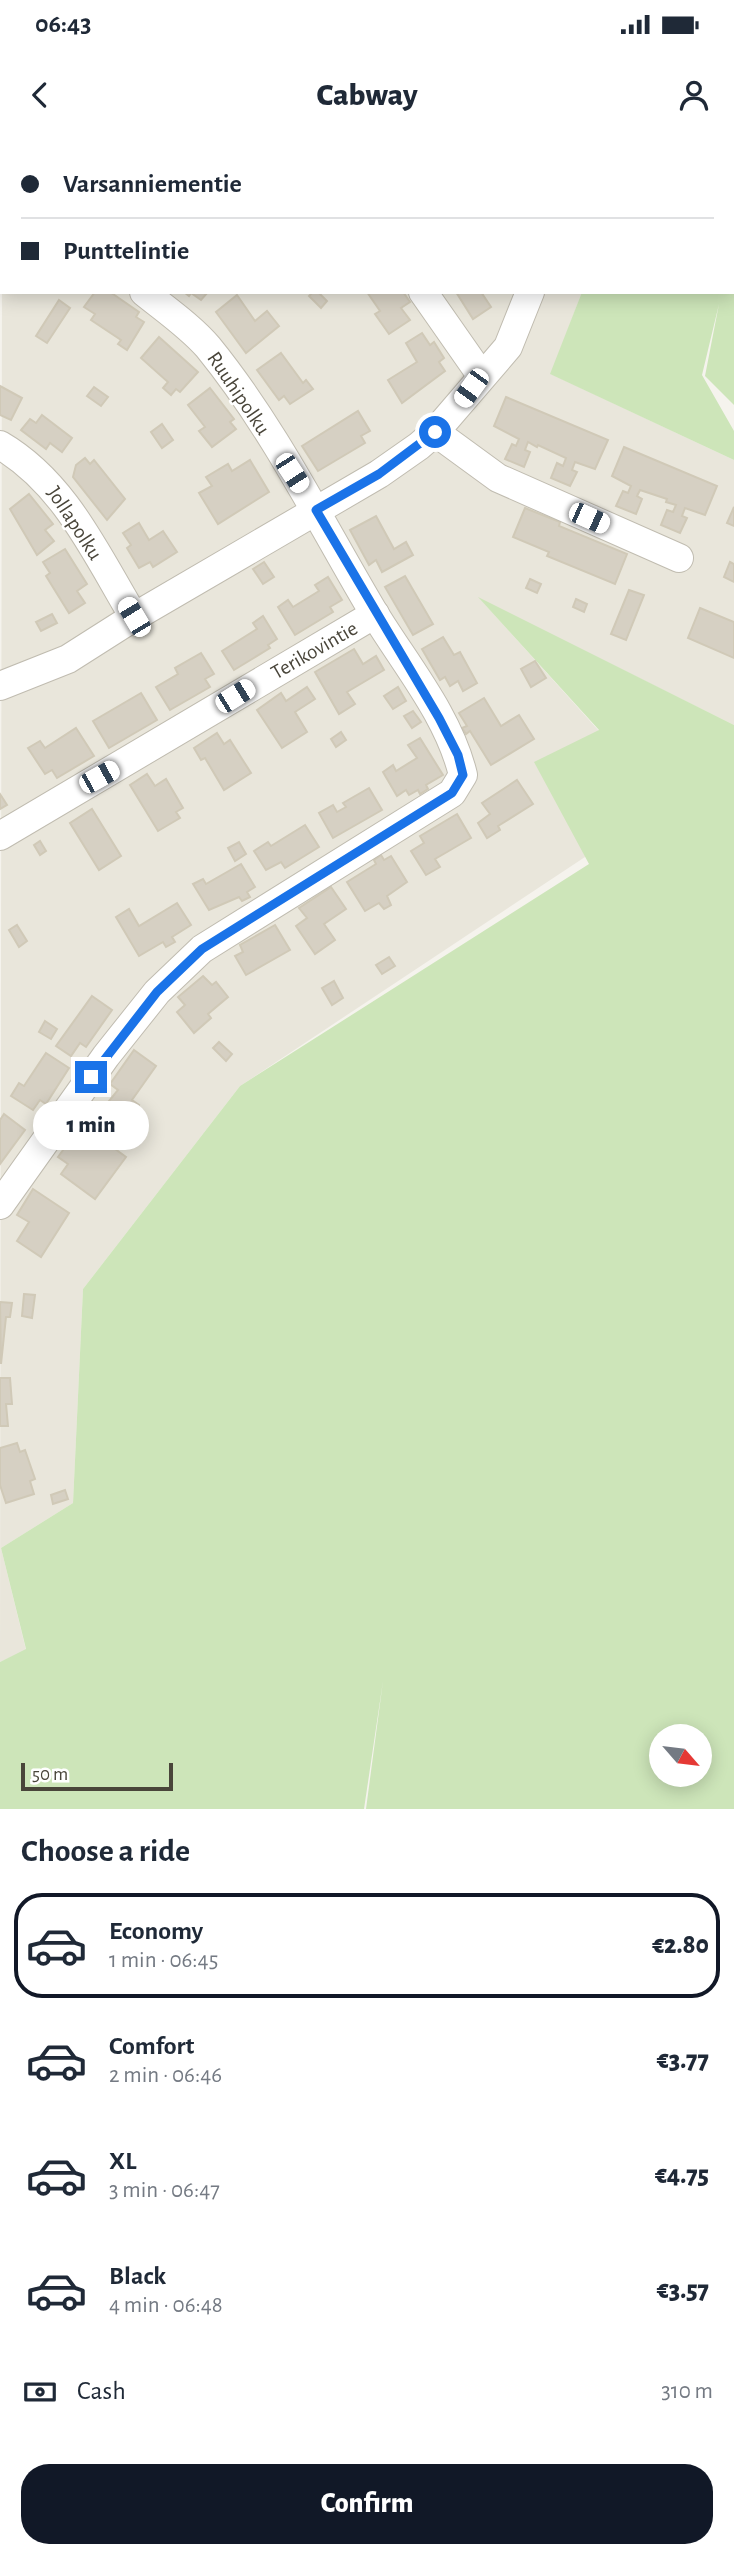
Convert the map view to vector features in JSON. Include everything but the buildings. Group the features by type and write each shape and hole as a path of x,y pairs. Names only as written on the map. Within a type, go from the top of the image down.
{"street":[{"name":"Ruuhipolku","path":"0,1205 106,1056 157,992 202,949 452,793 463,775 458,755 439,718 375,614 316,510 207,345 146,294"},
{"path":"424,294 481,375"},
{"path":"0,686 68,659 134,617 379,474 435,432 481,375 508,347 529,294"},
{"path":"435,432 498,478 679,558"},
{"name":"Jollapolku","path":"0,445 47,480 68,508 134,617"},
{"name":"Terikovintie","path":"0,836 375,614"}],"shaded area":[{"path":"2,294 581,294 551,374 734,460 734,725 480,599 599,731 588,855 240,1086 83,1289 73,1503 1,1548 26,1650 0,1662"}],"green space":[{"path":"581,294 734,294 734,405 705,376 719,304 702,375 734,431 734,460 550,374"},
{"path":"478,597 734,725 734,1809 366,1809 383,1681 364,1809 0,1809 0,1662 26,1649 1,1548 73,1503 83,1289 240,1086 589,864 534,762 599,730"}],"route":[{"path":"91,1077 157,992 202,949 452,793 463,775 458,755 439,718 362,593 316,510 379,474 435,432"}]}
